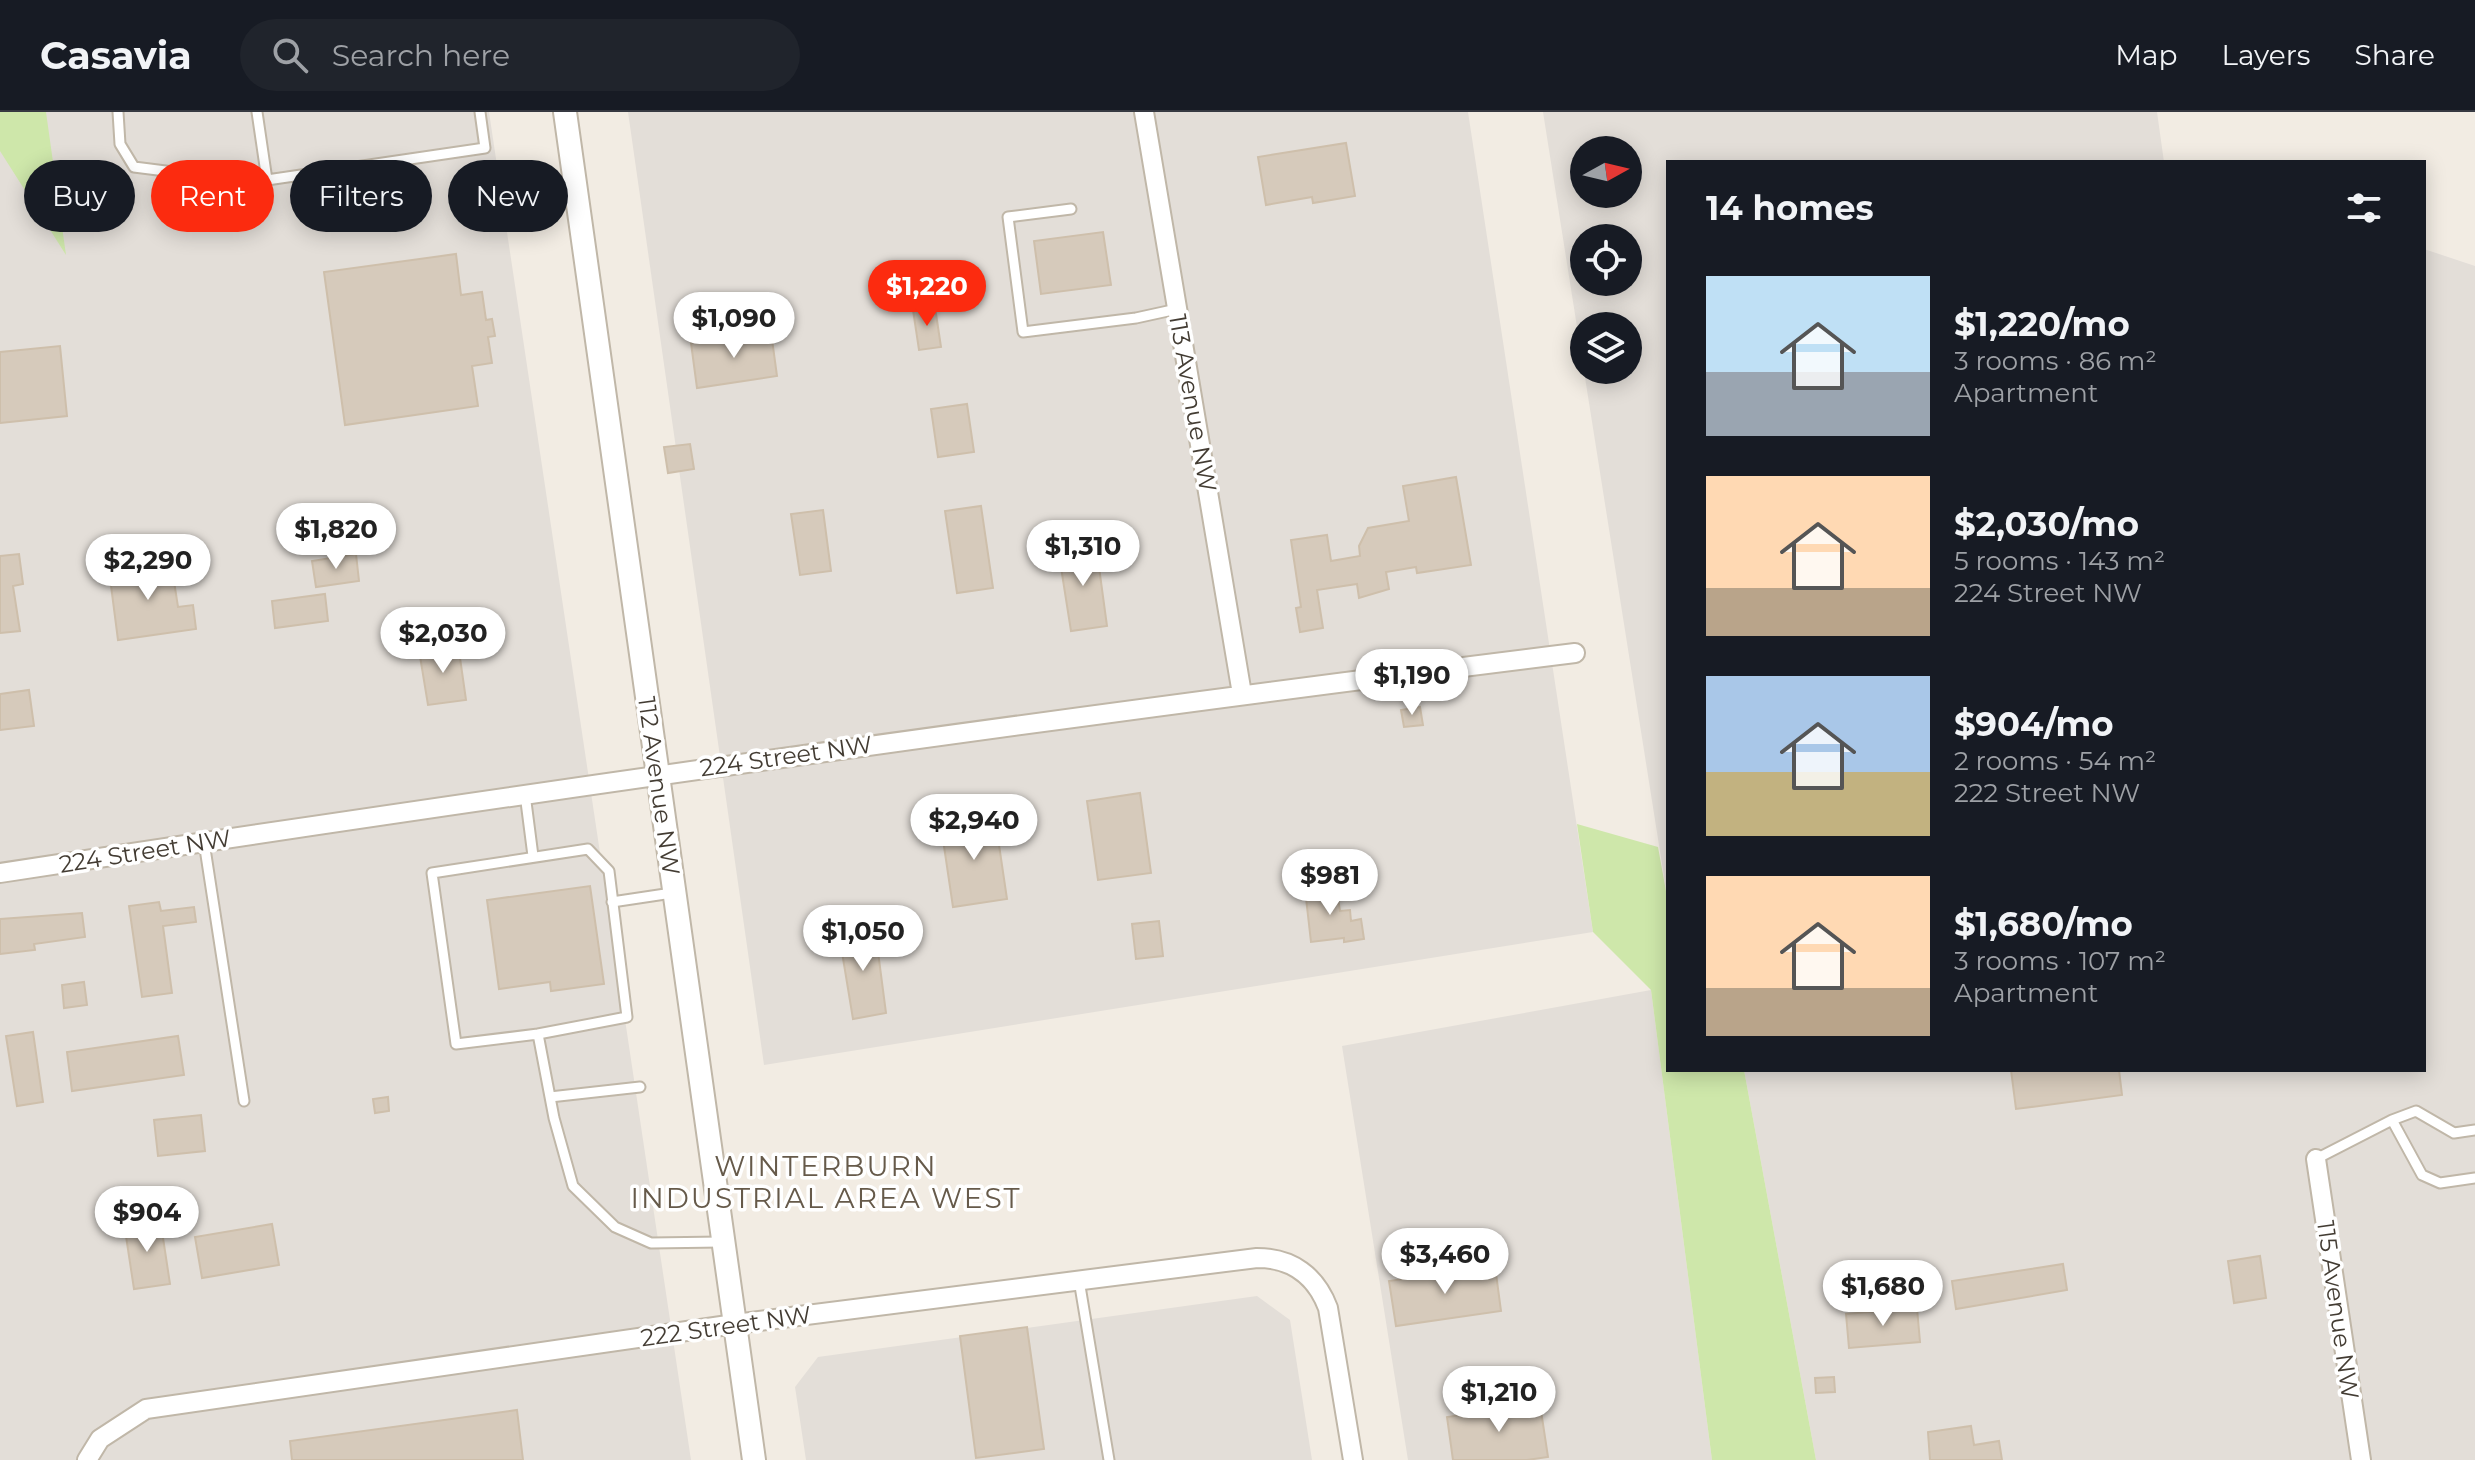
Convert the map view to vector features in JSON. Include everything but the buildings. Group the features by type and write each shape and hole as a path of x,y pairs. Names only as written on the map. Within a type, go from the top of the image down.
{"street":[{"name":"112 Avenue NW","path":"565,112 754,1460"},
{"name":"113 Avenue NW","path":"1144,112 1242,694"},
{"name":"224 Street NW","path":"0,873 657,774 1242,694 1575,653"},
{"name":"115 Avenue NW","path":"2316,1159 2361,1460"},
{"name":"222 Street NW","path":"87,1460 100,1439 146,1409 735,1324 1257,1258 1274,1258 1304,1272 1317,1285 1328,1308 1353,1460"}],"lane":[{"path":"118,112 120,144 134,167 151,169"},
{"path":"257,112 264,160"},
{"path":"274,179 485,148 480,112"},
{"path":"1071,209 1008,217 1023,332 1136,318 1177,309"},
{"path":"525,794 533,856"},
{"path":"204,842 244,1101"},
{"path":"588,849 609,871 612,902 627,1017 538,1034 456,1044 432,873 588,849"},
{"path":"612,902 674,893"},
{"path":"538,1034 550,1097 573,1186 615,1227 651,1243 725,1242"},
{"path":"550,1097 640,1087"},
{"path":"2316,1159 2416,1111 2454,1133 2475,1130"},
{"path":"2392,1120 2422,1175 2440,1183 2475,1178"},
{"path":"1079,1280 1109,1460"}],"shaded area":[{"path":"0,112 489,112 496,160 448,160 448,232 507,232 691,1460 0,1460"},
{"path":"628,112 1468,112 1593,932 764,1065"},
{"path":"1543,112 2157,112 2164,160 1666,160 1666,889 1586,384 1642,384 1642,312 1575,312 1572,296 1642,296 1642,224 1570,224 1570,283"},
{"path":"2426,250 2475,266 2475,1460 1816,1460 1744,1072 2426,1072"},
{"path":"1651,990 1712,1460 1408,1460 1342,1046"},
{"path":"1257,1296 1290,1320 1312,1460 806,1460 795,1387 818,1357"}],"green space":[{"path":"0,112 46,112 53,160 24,160 24,189 0,151"},
{"path":"51,232 63,232 66,255"},
{"path":"1577,824 1658,847 1666,891 1666,1072 1744,1072 1816,1460 1712,1460 1651,990 1593,932"}],"district":[{"name":"WINTERBURN INDUSTRIAL AREA WEST","path":"826,1182"}]}
